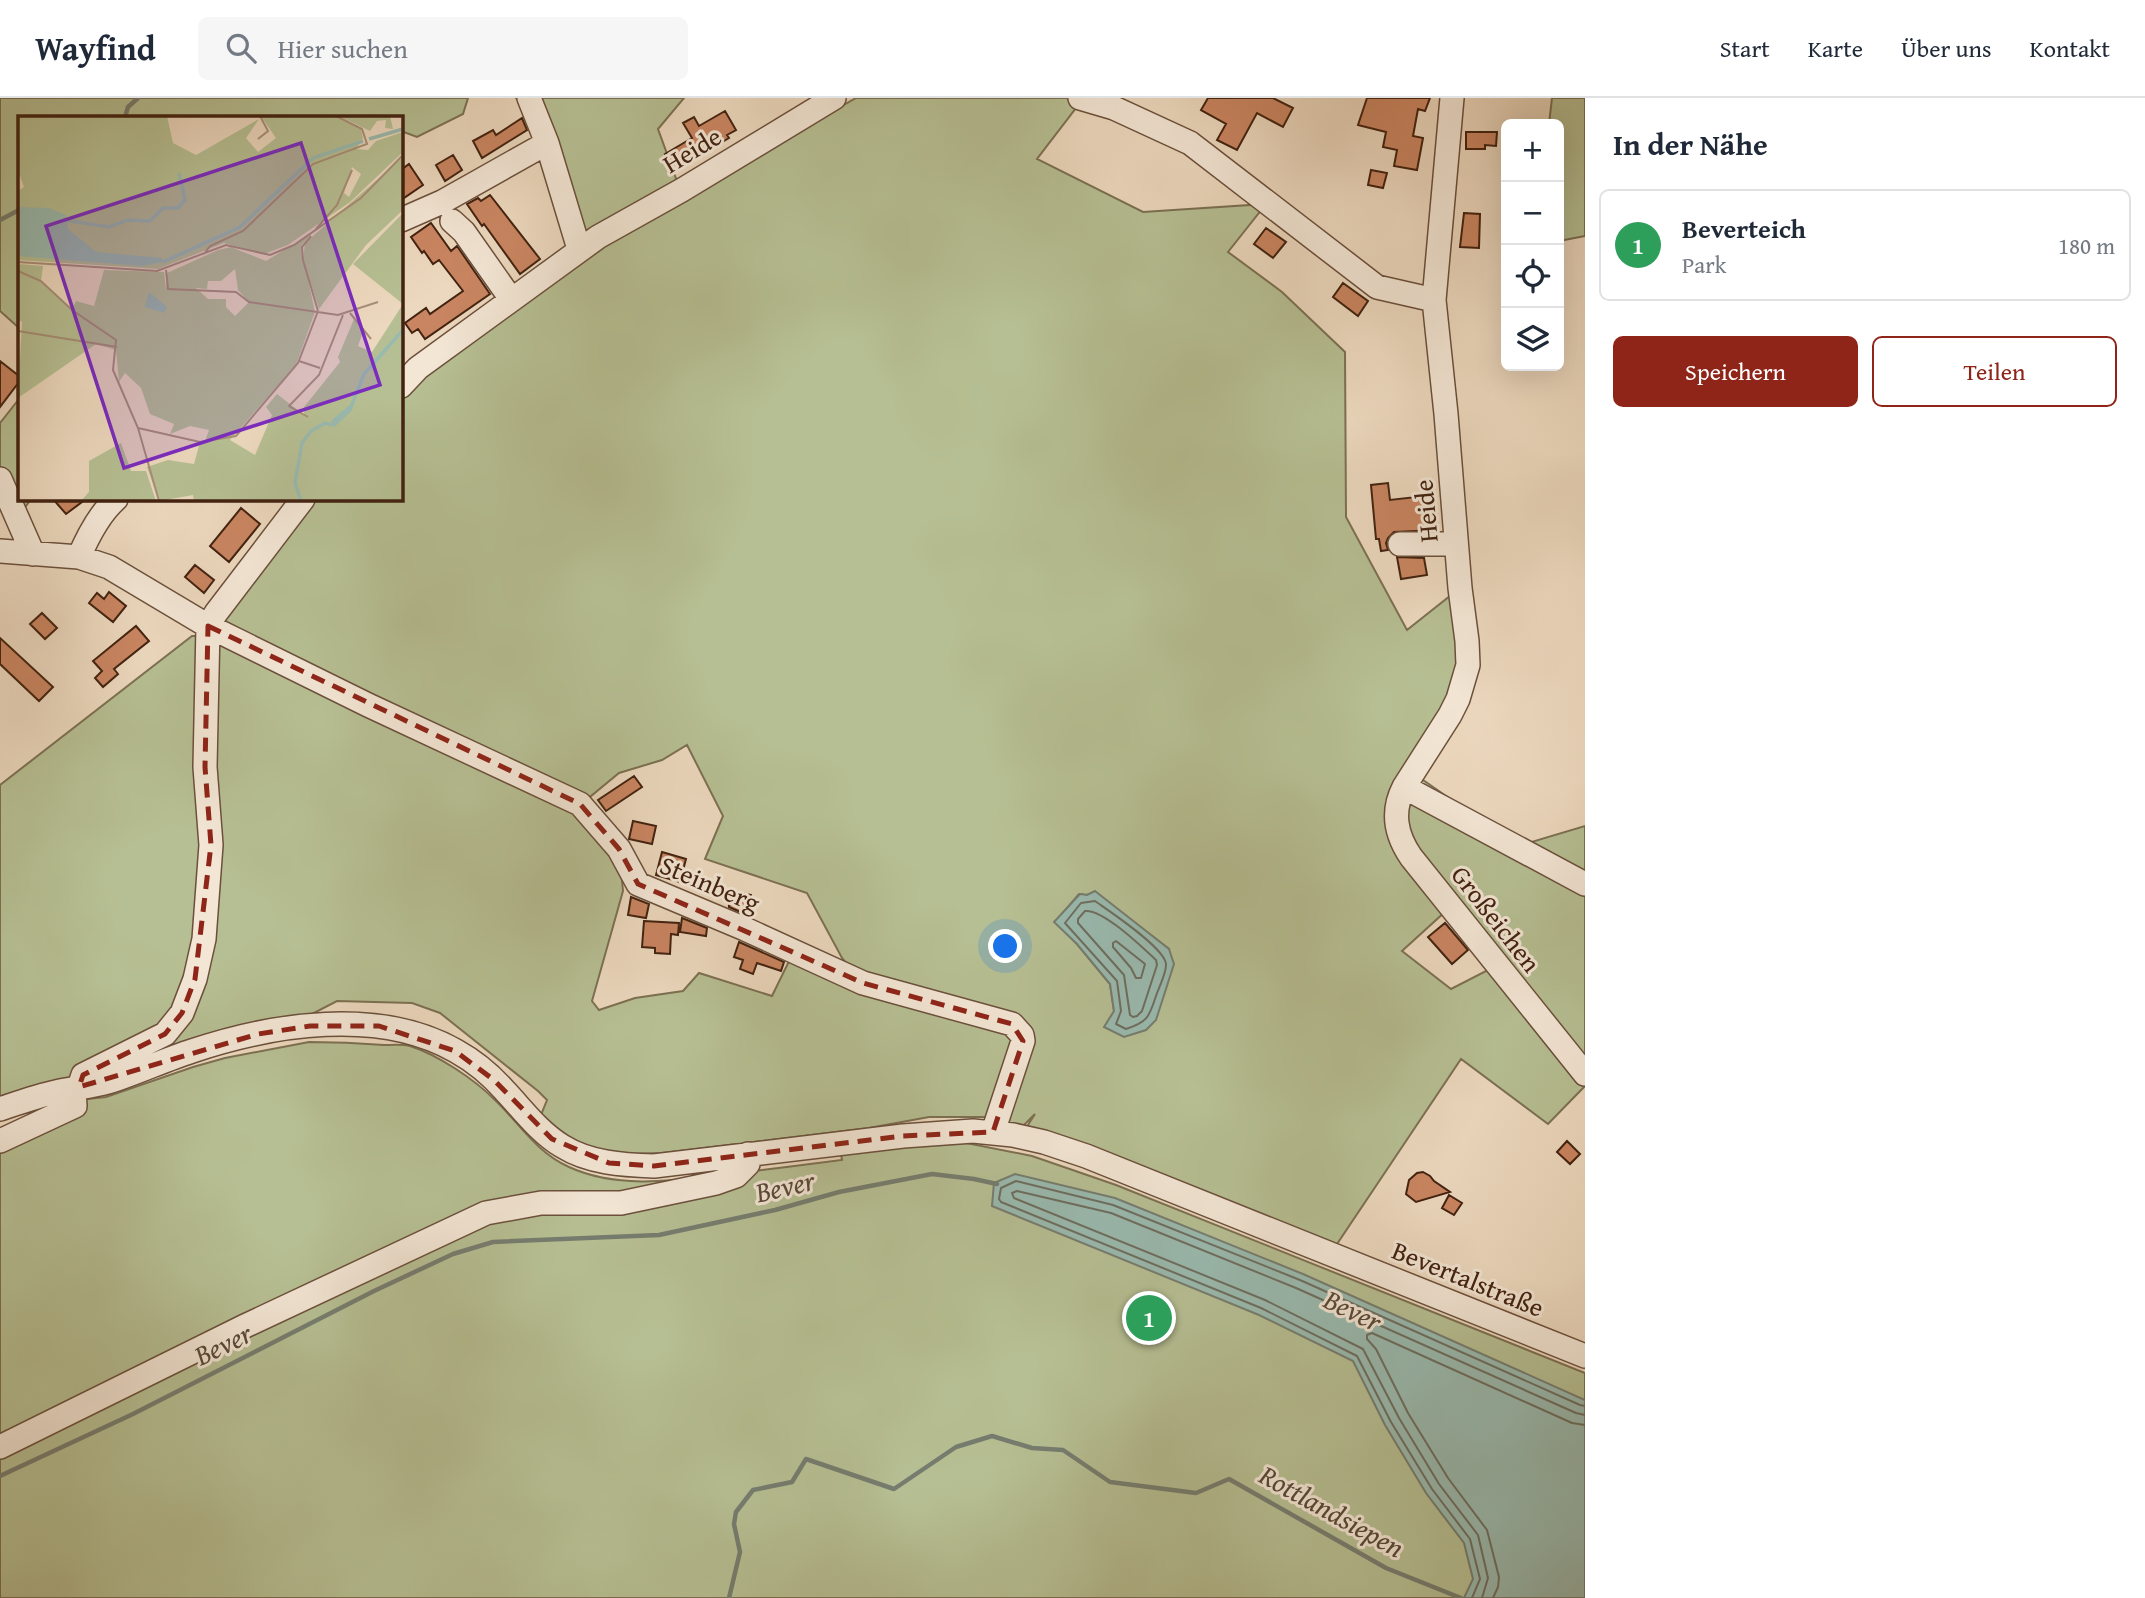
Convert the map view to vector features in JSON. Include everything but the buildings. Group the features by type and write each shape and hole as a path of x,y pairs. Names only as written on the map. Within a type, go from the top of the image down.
{"street":[{"path":"529,98 547,143 579,249"},
{"name":"Heide","path":"403,378 579,249 834,98"},
{"path":"1080,98 1114,108 1190,144 1377,287 1434,300"},
{"name":"Heide","path":"1450,715 1458,699 1468,665 1434,300 1452,98"},
{"path":"402,220 442,202 547,143"},
{"path":"452,221 464,232 510,299"},
{"path":"0,479 33,554"},
{"path":"79,557 90,533 115,500"},
{"path":"0,1141 75,1105 77,1088 83,1075 165,1034 182,1013 195,979 204,939 211,845 205,767 208,626 215,613 302,500"},
{"path":"1400,544 1456,544"},
{"path":"0,551 79,557 109,567 208,626"},
{"name":"Steinberg","path":"208,626 368,705 580,804 619,849 638,884 863,983 1012,1024 1020,1031 1023,1041 993,1132"},
{"name":"Großeichen","path":"1450,715 1398,798 1395,816 1400,838 1422,872 1585,1074"},
{"name":"Großeichen","path":"1404,787 1585,884"},
{"name":"Bevertalstraße","path":"0,1109 54,1092 107,1082 194,1050 258,1034 310,1026 397,1028 434,1040 470,1060 495,1080 552,1139 573,1152 609,1163 654,1166 930,1133 993,1132 1065,1149 1585,1356"},
{"path":"0,1447 246,1326 486,1213 541,1203 621,1203 696,1189 736,1176 748,1164 748,1154"}],"highlighted area":[{"path":"208,626 580,804 619,849 638,884 863,983 1012,1024 1023,1041 993,1132 903,1136 654,1166 609,1163 552,1139 494,1080 455,1051 379,1026 310,1026 258,1034 79,1087 83,1075 165,1034 182,1013 195,979 211,845 205,767"}],"green space":[{"path":"0,98 468,98 463,114 417,137 402,131 402,116 18,116 18,327 0,311"},
{"path":"516,98 684,98 658,129 678,184 581,235 533,115"},
{"path":"856,98 1120,98 1114,108 1083,99 1037,159 1143,212 1266,204 1228,252 1282,292 1345,352 1346,517 1407,630 1460,588 1468,654 1413,773 1518,846 1585,826 1585,1086 1548,1124 1461,1059 1335,1247 1026,1128 1035,1114 1023,1126 1004,1123 1015,1036 989,1117 929,1117 869,1128 662,1153 627,1154 604,1151 582,1144 560,1131 541,1115 547,1100 538,1091 440,1013 412,1003 337,1001 310,1015 109,1072 186,1020 215,825 217,642 558,794 619,849 623,891 592,1001 599,1010 635,998 683,991 699,973 772,996 793,953 861,981 842,958 807,893 705,859 723,816 687,745 662,760 619,773 585,801 227,626 225,615 313,500 402,500 402,396 433,365 607,244 684,196","holes":["1095,892 1169,949 1114,1011 1110,984 1055,922 1079,894","1446,911 1496,966 1451,989 1402,951"]},
{"path":"1552,98 1585,98 1585,236 1564,240 1564,119 1550,119"},
{"path":"18,400 18,500 30,500 21,513 0,473 0,423"},
{"path":"192,636 200,636 202,865 188,990 161,1031 66,1079 0,1098 0,785"},
{"path":"309,1042 404,1045 421,1050 455,1068 477,1084 547,1154 569,1167 608,1179 649,1181 711,1176 842,1160 841,1154 946,1139 1032,1156 1116,1185 1585,1373 1585,1598 0,1598 0,1141 78,1100 106,1097 225,1058"}],"water":[{"path":"1095,891 1169,949 1174,964 1156,1020 1146,1030 1124,1037 1104,1027 1114,1011 1110,984 1077,944 1054,922 1080,894 1087,895"},
{"path":"1015,1174 1115,1198 1303,1274 1585,1400 1585,1598 1464,1598 1473,1579 1464,1543 1426,1493 1385,1425 1353,1361 1259,1315 992,1206 994,1183"}],"waterway":[{"path":"125,116 128,107 138,98"},
{"path":"0,220 18,211"},
{"name":"Bever","path":"0,1476 133,1414 374,1291 453,1254 493,1242 659,1235 775,1210 839,1192 932,1174 997,1184"},
{"name":"Rottlandsiepen","path":"729,1598 740,1552 734,1524 736,1512 753,1490 792,1482 806,1459 894,1489 956,1447 992,1436 1032,1448 1063,1450 1110,1482 1196,1493 1229,1479 1386,1568 1461,1598"}],"place":[{"name":"Beverteich","path":"1149,1318"}]}
